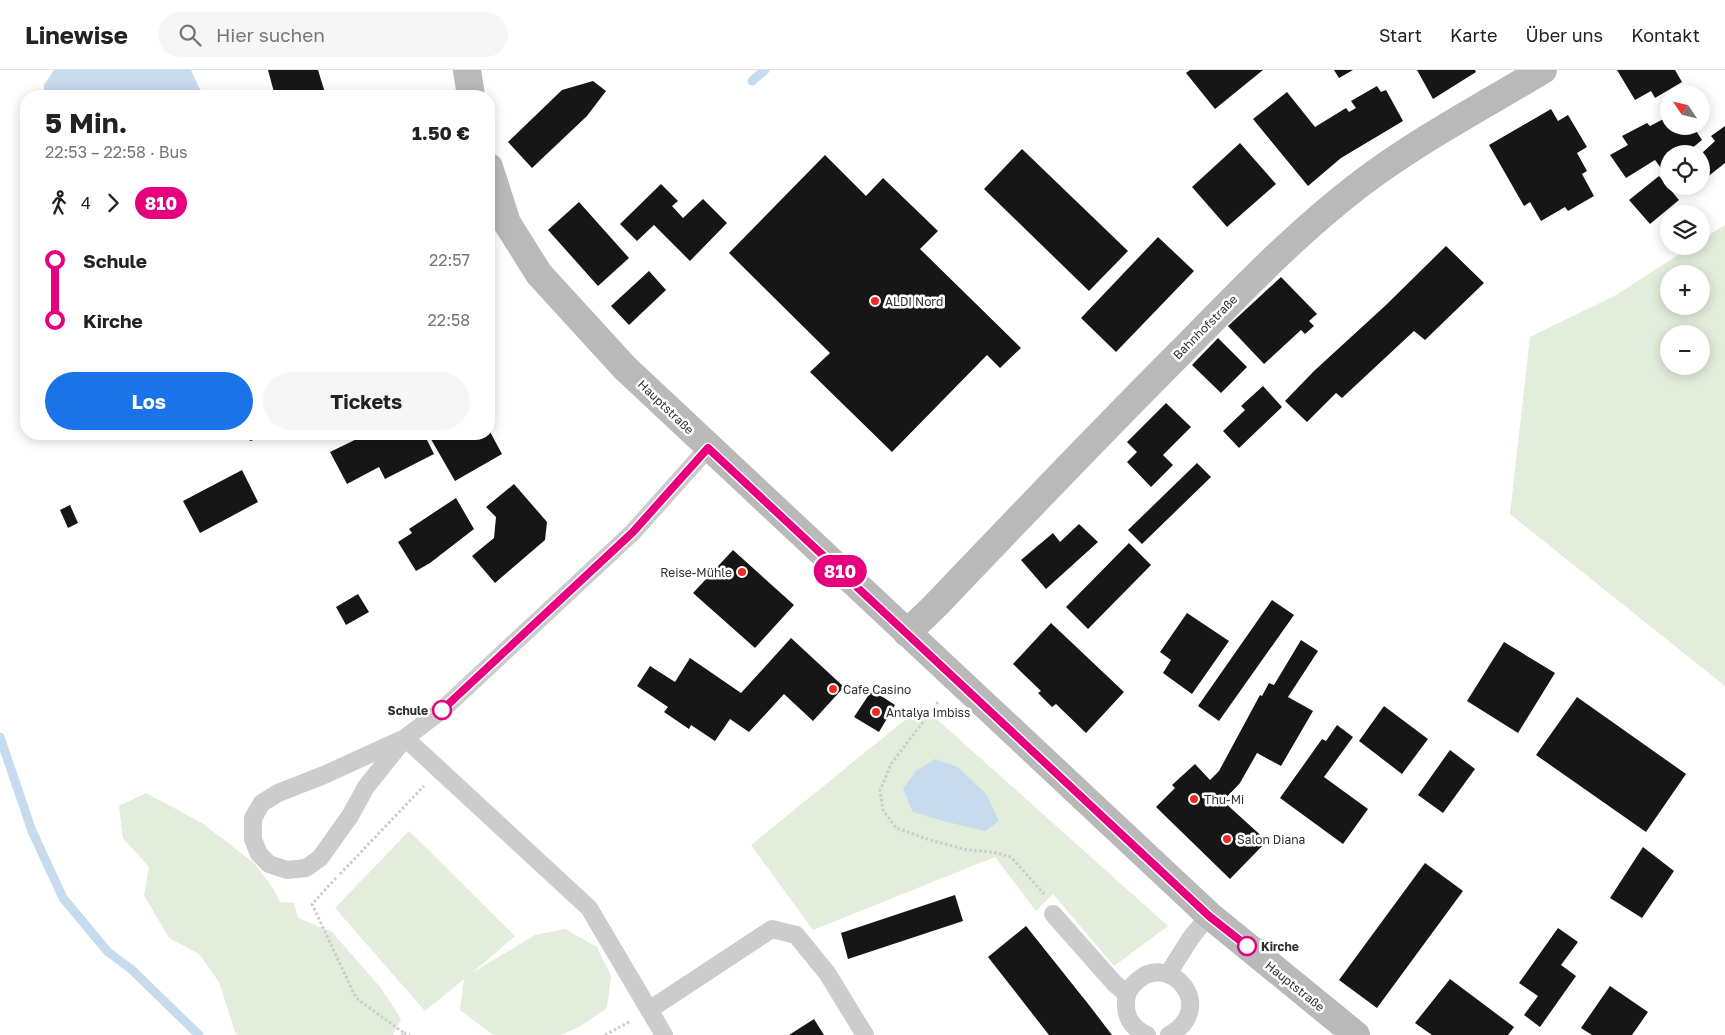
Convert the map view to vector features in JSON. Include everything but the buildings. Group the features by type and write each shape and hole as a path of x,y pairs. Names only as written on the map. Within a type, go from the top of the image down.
{"main road":[{"path":"467,70 470,90"},
{"name":"Bahnhofstraße","path":"907,633 1261,271 1312,224 1404,152 1543,70"},
{"name":"Hauptstraße","path":"495,186 507,224 539,274 625,368 708,448 1209,916 1356,1035"}],"lane":[{"path":"405,738 366,787 350,816 320,858 306,868 287,870 270,864 260,854 253,839 253,825 254,818 262,803 278,793 324,775 405,738 442,710 633,532 708,448"},
{"path":"405,738 589,908 664,1035"},
{"path":"1053,914 1114,984 1127,994"},
{"path":"1168,974 1190,939 1209,916"},
{"path":"649,1010 772,929 796,935 827,973 865,1035"},
{"path":"1146,1035 1139,1031 1129,1019 1126,1004 1127,994 1139,978 1158,972 1177,978 1189,994 1189,1014 1184,1024 1169,1035"}],"path":[{"path":"938,702 917,727 891,764 880,791 883,810 896,828 967,850 993,852 1011,857 1043,892 1053,914"},
{"path":"410,1035 403,1034 356,998 312,904 440,770"}],"green space":[{"path":"1725,225 1725,686 1510,514 1530,337 1616,295 1660,267 1660,315 1710,315 1710,265 1663,265 1678,255 1710,255 1710,234"},
{"path":"922,706 1168,926 1114,966 1053,894 1036,911 995,857 813,930 751,845"},
{"path":"146,793 202,823 254,863 273,888 280,902 294,903 298,918 332,932 381,988 401,1019 393,1035 238,1035 235,1032 219,982 199,954 169,938 144,895 149,867 123,838 119,806"},
{"path":"409,831 515,936 472,973 535,935 565,929 597,947 611,976 607,1008 581,1026 561,1035 493,1035 460,1010 464,979 425,1011 335,908"}],"water":[{"path":"54,70 191,70 200,90 44,90 44,85"},
{"path":"935,759 958,767 987,795 999,821 985,831 913,812 903,789 916,771"}],"waterway":[{"path":"752,81 765,70"},
{"path":"0,737 32,831 63,898 108,952 131,969 199,1035"}],"bus line":[{"name":"810","path":"442,710 633,532 708,448 1209,916 1247,946"}],"place":[{"name":"ALDI Nord","path":"875,301"},
{"name":"Reise-Mühle","path":"742,572"},
{"name":"Cafe Casino","path":"833,689"},
{"name":"Schule","path":"442,710"},
{"name":"Antalya Imbiss","path":"876,712"},
{"name":"Thu-Mi","path":"1194,799"},
{"name":"Salon Diana","path":"1227,839"},
{"name":"Kirche","path":"1247,946"}]}
